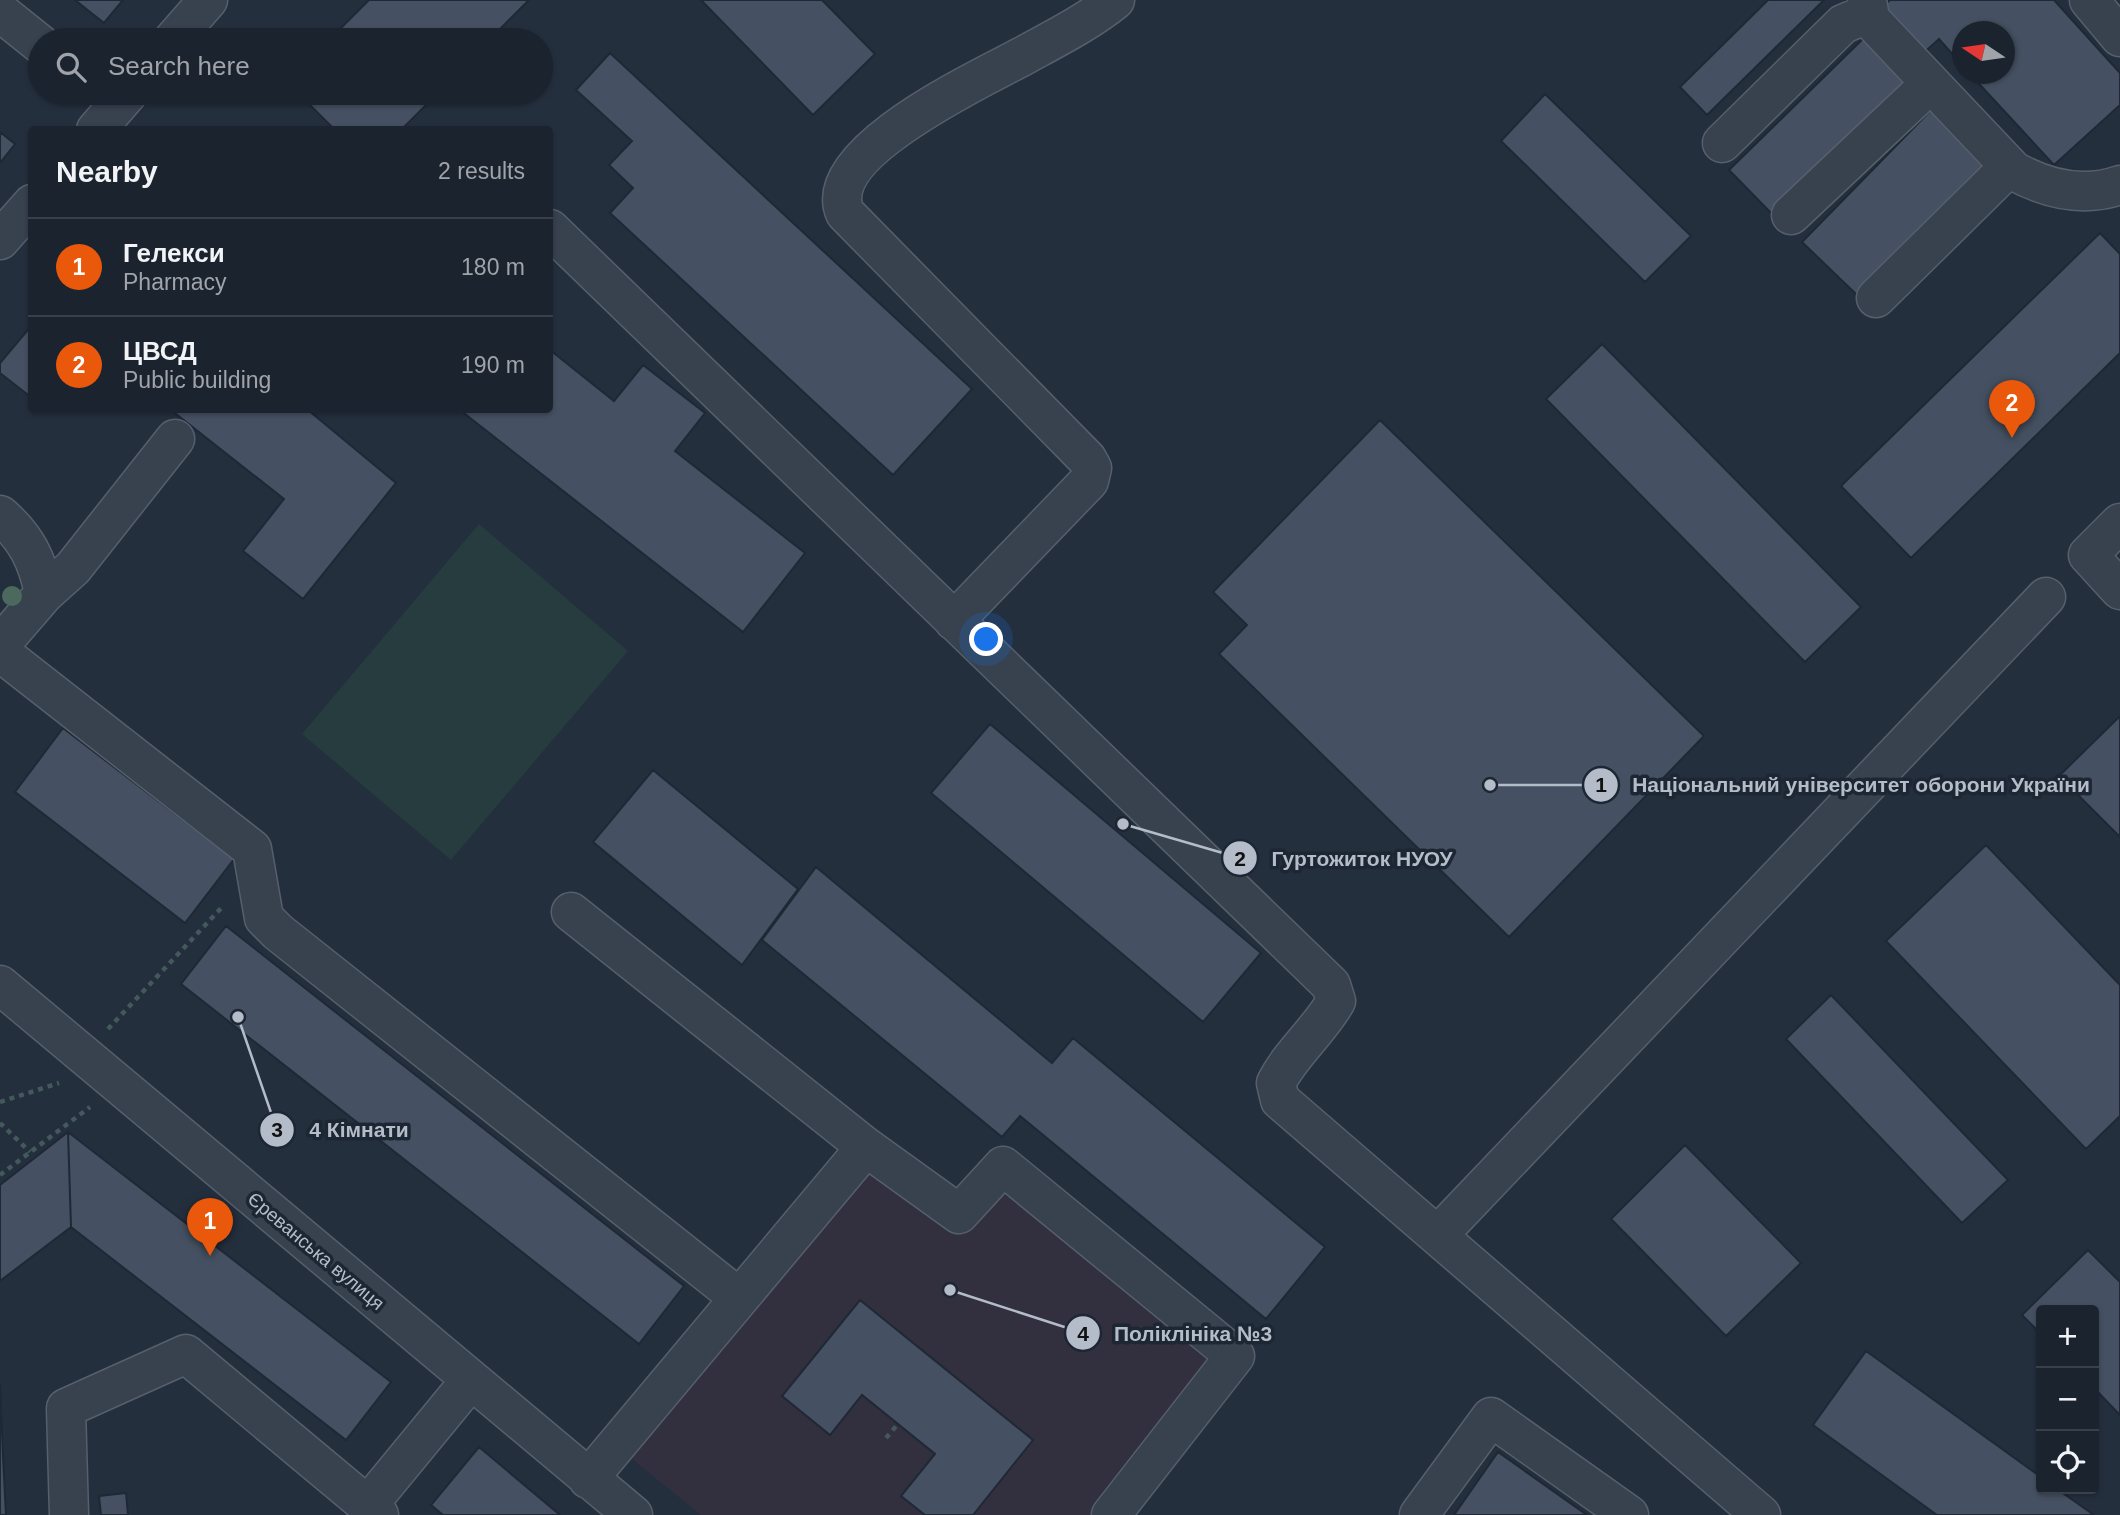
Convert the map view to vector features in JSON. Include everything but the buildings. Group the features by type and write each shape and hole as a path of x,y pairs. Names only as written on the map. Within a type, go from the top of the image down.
{"street":[{"path":"184,28 208,0"},
{"path":"954,621 1089,481 1092,468 1087,459 845,213 843,197 863,157 917,114 1048,42 1115,0"},
{"path":"2089,0 2120,37"},
{"path":"1721,142 1843,24 1863,16 1868,10 1930,84 2009,167 2036,183 2066,191 2103,191 2120,185"},
{"path":"0,12 28,34"},
{"path":"1791,215 1930,84"},
{"path":"1876,298 2009,167"},
{"path":"0,240 28,208"},
{"path":"553,232 1331,985 1336,1000 1283,1070 1276,1083 1280,1100 1761,1515"},
{"path":"0,645 44,594 73,568 174,439"},
{"path":"0,515 16,528 38,562 44,594"},
{"path":"2120,523 2088,555 2120,590"},
{"path":"1438,1236 2046,597"},
{"path":"0,652 252,849 264,918 278,932 738,1297"},
{"path":"571,912 866,1146 959,1214 1003,1166 1234,1356 1111,1515"},
{"name":"Єреванська вулиця","path":"0,985 633,1515"},
{"path":"588,1479 866,1146"},
{"path":"69,1515 66,1408 186,1354 373,1510 470,1381"},
{"path":"1419,1515 1492,1417 1629,1515"}],"path":[{"path":"107,1030 256,871"},
{"path":"0,1102 69,1079"},
{"path":"0,1175 94,1104"},
{"path":"0,1123 30,1152"},
{"path":"886,1438 898,1424"}],"shaded area":[{"path":"867,1155 961,1222 1003,1175 1229,1357 1104,1515 701,1515 621,1450"}],"green space":[{"path":"479,524 628,651 451,860 302,734"}],"place":[{"name":"ЦВСД","path":"2012,438"},
{"name":"Національний університет оборони України","path":"1490,785"},
{"name":"Гуртожиток НУОУ","path":"1123,824"},
{"name":"4 Кімнати","path":"238,1017"},
{"name":"Гелекси","path":"210,1256"},
{"name":"Поліклініка №3","path":"950,1290"}]}
